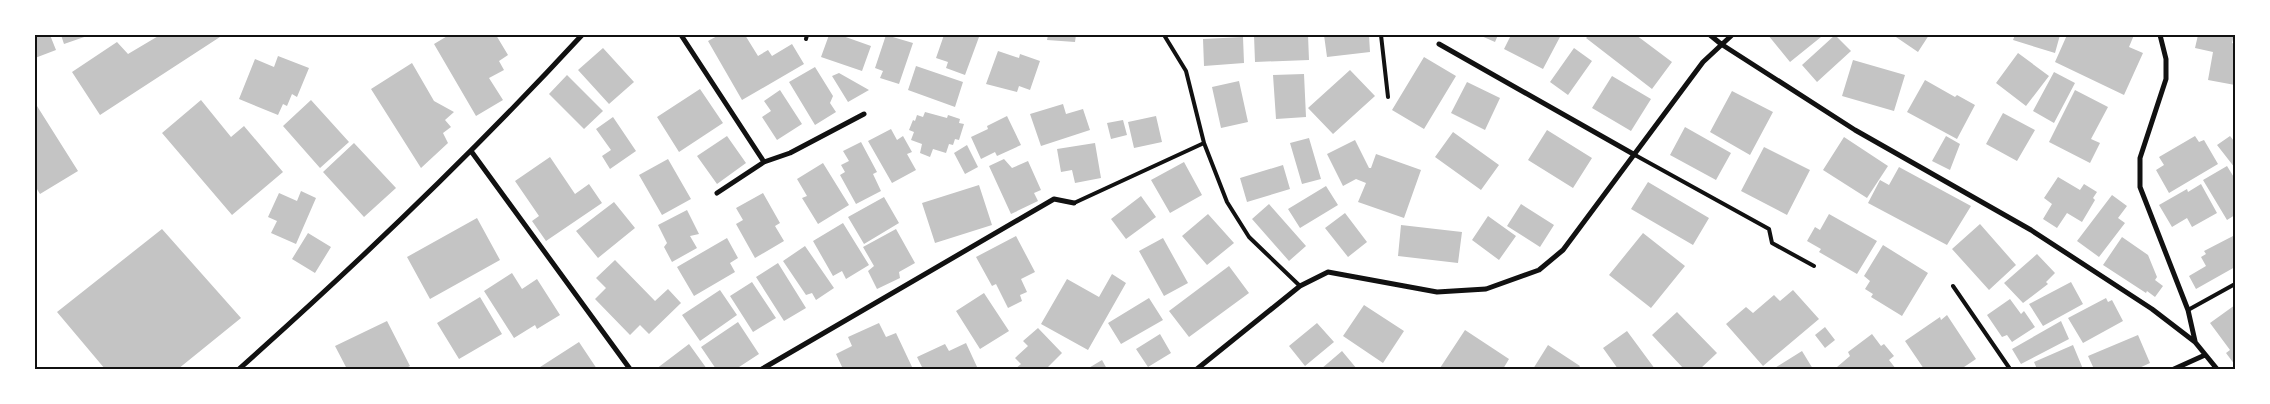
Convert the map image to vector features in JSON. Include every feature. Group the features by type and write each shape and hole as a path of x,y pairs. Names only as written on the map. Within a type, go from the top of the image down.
{"street":[{"path":"240,369 323,294 471,150 582,35"},
{"path":"681,35 764,162"},
{"path":"1710,35 1855,130 2031,230 2152,309 2195,342 2217,369"},
{"path":"1197,369 1300,286 1328,272 1437,292 1486,289 1540,270 1563,250 1703,62 1732,35"},
{"path":"2160,35 2166,59 2166,79 2140,158 2140,187 2188,310 2195,342"},
{"path":"1439,44 1635,155"},
{"path":"717,193 764,162 790,153 864,114"},
{"path":"471,150 630,369"},
{"path":"762,369 1054,199 1074,203"},
{"path":"2174,369 2204,355"}],"lane":[{"path":"1164,35 1186,71 1204,143 1227,202 1249,237 1300,286"},
{"path":"1381,35 1388,97"},
{"path":"1074,203 1204,143"},
{"path":"1635,155 1769,229 1772,243 1814,266"},
{"path":"2188,310 2235,284"},
{"path":"1953,286 2010,369"}],"building":[{"path":"35,35 50,35 56,50 35,58"},
{"path":"61,35 90,35 64,44"},
{"path":"160,35 223,35 100,115 72,72 117,42 128,54"},
{"path":"449,35 496,35 508,55 499,61 504,70 489,78 503,100 476,116 434,44"},
{"path":"719,35 745,35 758,56 768,50 772,56 792,44 804,64 742,100 708,41"},
{"path":"829,35 840,35 871,46 862,71 821,57"},
{"path":"886,35 913,43 899,84 880,78 883,71 875,68"},
{"path":"944,35 972,35 979,37 965,75 946,68 948,62 936,58"},
{"path":"1048,35 1076,35 1075,42 1047,40"},
{"path":"1254,35 1308,35 1309,60 1255,62"},
{"path":"1324,35 1369,35 1370,52 1327,57"},
{"path":"1479,35 1498,35 1495,42"},
{"path":"1511,35 1561,35 1543,69 1504,49"},
{"path":"1589,35 1636,35 1672,62 1652,89 1586,38"},
{"path":"1768,35 1819,35 1821,37 1790,62"},
{"path":"1835,35 1851,51 1817,82 1802,65"},
{"path":"1893,35 1929,35 1918,52"},
{"path":"2015,35 2060,35 2055,53 2013,40"},
{"path":"2067,35 2134,35 2129,47 2143,53 2124,95 2055,62"},
{"path":"2198,35 2234,35 2232,43 2235,44 2235,85 2208,80 2213,52 2195,48"},
{"path":"1243,37 1244,63 1204,66 1203,39"},
{"path":"603,48 634,82 609,104 578,70"},
{"path":"1574,48 1592,61 1568,95 1550,82"},
{"path":"998,51 1019,58 1020,54 1040,61 1030,90 1019,86 1017,92 986,84"},
{"path":"2018,53 2049,76 2026,106 1996,83"},
{"path":"278,56 309,68 297,97 292,94 287,106 283,104 278,115 239,99 255,59 274,67"},
{"path":"1424,57 1456,76 1424,129 1392,110"},
{"path":"1853,60 1905,75 1894,111 1842,96"},
{"path":"412,63 434,101 454,112 445,120 451,127 443,133 448,143 421,168 371,89"},
{"path":"916,66 963,82 955,107 908,90"},
{"path":"815,67 833,96 830,103 836,112 815,125 789,82"},
{"path":"1350,70 1375,96 1333,134 1308,108"},
{"path":"2054,72 2075,83 2054,123 2033,111"},
{"path":"839,73 869,90 848,102 832,76"},
{"path":"1304,74 1306,117 1276,119 1273,75"},
{"path":"567,75 603,111 584,129 549,94"},
{"path":"1612,76 1651,99 1631,131 1592,108"},
{"path":"1925,80 1955,97 1957,95 1975,105 1957,139 1907,112"},
{"path":"1239,81 1248,122 1221,128 1212,87"},
{"path":"1467,82 1500,98 1485,130 1451,113"},
{"path":"700,89 723,123 679,152 657,117"},
{"path":"780,90 802,124 777,140 762,117 771,111 764,101"},
{"path":"2075,90 2108,107 2091,139 2100,143 2090,163 2049,142"},
{"path":"1732,91 1773,112 1750,155 1710,132"},
{"path":"201,100 231,137 244,126 283,172 232,215 162,133"},
{"path":"311,100 349,142 320,168 283,126"},
{"path":"1063,104 1066,114 1083,109 1090,130 1041,146 1030,114"},
{"path":"37,106 78,171 40,194 35,186 35,107"},
{"path":"925,112 947,118 948,115 960,119 959,123 964,124 959,140 955,139 953,145 949,144 946,153 933,149 930,157 920,153 922,144 911,140 914,132 909,130 913,120 915,121 917,115 923,117"},
{"path":"2003,113 2035,130 2017,161 1986,144"},
{"path":"1007,116 1021,145 997,156 995,152 981,159 971,137 988,129 987,126"},
{"path":"1156,116 1162,142 1134,148 1128,122"},
{"path":"613,117 636,151 610,169 602,156 611,150 596,129"},
{"path":"1123,120 1127,135 1111,139 1107,123"},
{"path":"1685,127 1731,153 1716,180 1670,155"},
{"path":"891,129 897,140 903,136 912,152 907,154 916,170 892,183 868,141"},
{"path":"1547,130 1592,158 1573,188 1528,160"},
{"path":"1453,132 1499,165 1481,190 1435,157"},
{"path":"727,136 746,163 717,184 697,156"},
{"path":"1946,136 1960,144 1950,170 1932,161"},
{"path":"2195,136 2199,142 2204,140 2218,164 2169,193 2156,170 2164,165 2159,157"},
{"path":"2230,136 2235,140 2235,168 2217,145"},
{"path":"1844,137 1888,166 1867,198 1823,170"},
{"path":"1309,138 1321,179 1302,184 1290,143"},
{"path":"1355,140 1369,168 1371,168 1376,154 1421,170 1404,218 1358,202 1366,183 1356,179 1343,186 1327,154"},
{"path":"861,142 877,172 873,174 881,191 856,204 840,175 845,172 841,165 849,161 843,151"},
{"path":"354,143 396,188 364,217 323,172"},
{"path":"1095,143 1101,178 1075,183 1072,170 1061,172 1057,149"},
{"path":"967,145 978,167 965,174 954,153"},
{"path":"1764,147 1810,170 1787,215 1741,191"},
{"path":"550,157 575,194 589,184 602,203 546,241 532,221 539,216 515,181"},
{"path":"668,159 691,199 662,215 639,175"},
{"path":"1004,159 1012,168 1028,161 1041,190 1034,193 1038,201 1011,214 989,166"},
{"path":"1184,162 1202,195 1170,213 1151,180"},
{"path":"823,163 849,205 818,224 802,198 807,196 797,179"},
{"path":"1283,165 1290,189 1247,202 1240,178"},
{"path":"2227,166 2235,179 2235,215 2227,220 2203,180"},
{"path":"1899,167 1971,206 1947,245 1868,203 1880,180 1889,185"},
{"path":"2058,177 2080,190 2084,184 2097,192 2093,198 2095,200 2082,222 2067,213 2057,228 2043,219 2052,204 2044,198"},
{"path":"1648,182 1709,218 1693,245 1631,209"},
{"path":"2201,184 2217,213 2192,227 2187,218 2172,227 2159,205 2187,189 2188,192"},
{"path":"979,185 992,225 935,243 922,203"},
{"path":"1326,186 1338,205 1300,228 1288,209"},
{"path":"301,191 316,198 296,244 271,233 277,221 268,217 279,193 297,201"},
{"path":"763,193 780,223 775,226 784,241 755,258 736,224 743,220 736,208"},
{"path":"2112,195 2127,206 2118,218 2125,223 2099,257 2077,241"},
{"path":"1141,196 1156,217 1126,239 1111,219"},
{"path":"884,197 899,223 864,244 848,217"},
{"path":"614,202 635,228 598,258 576,231"},
{"path":"1269,204 1306,246 1289,261 1252,219"},
{"path":"1521,204 1554,225 1540,247 1507,226"},
{"path":"687,210 699,234 690,236 697,248 672,262 664,247 667,243 658,225"},
{"path":"1345,213 1367,242 1348,257 1325,228"},
{"path":"1208,214 1234,243 1207,265 1182,236"},
{"path":"1829,214 1877,241 1857,274 1819,252 1821,249 1807,241 1815,227 1820,230"},
{"path":"1488,216 1516,236 1499,260 1472,240"},
{"path":"477,218 500,260 430,299 407,257"},
{"path":"843,223 869,265 846,279 842,271 833,276 813,241"},
{"path":"1980,224 2016,265 1989,290 1952,249"},
{"path":"1401,225 1462,232 1458,263 1398,256"},
{"path":"162,229 241,318 178,369 105,369 57,312"},
{"path":"896,229 915,263 899,272 900,278 877,289 868,271 874,266 863,247"},
{"path":"308,233 331,247 315,273 292,259"},
{"path":"1643,233 1685,266 1651,308 1609,275"},
{"path":"1016,236 1035,272 1021,279 1027,292 1020,295 1022,301 1008,308 996,284 992,286 976,257"},
{"path":"2233,236 2235,240 2235,267 2196,289 2189,276 2206,266 2201,257 2206,254 2204,251"},
{"path":"2122,237 2148,255 2157,277 2155,280 2163,286 2155,297 2103,265"},
{"path":"727,238 738,258 730,263 735,272 694,296 677,267"},
{"path":"1163,238 1188,283 1164,296 1139,251"},
{"path":"1883,245 1928,273 1902,316 1871,297 1873,294 1865,289 1870,281 1864,276"},
{"path":"805,246 834,288 816,300 812,293 806,295 783,261"},
{"path":"2037,254 2055,273 2046,282 2048,284 2023,303 2004,283"},
{"path":"615,260 655,301 668,289 681,303 649,334 640,325 630,335 595,299 606,288 596,278"},
{"path":"778,263 806,308 784,321 756,277"},
{"path":"1229,266 1249,293 1189,337 1169,311"},
{"path":"512,273 522,289 537,279 560,315 537,329 535,325 514,338 484,291"},
{"path":"1112,274 1126,283 1088,350 1041,324 1067,279 1099,297"},
{"path":"752,282 776,318 753,332 730,296"},
{"path":"2071,282 2083,304 2043,326 2029,304"},
{"path":"720,290 737,315 700,341 682,315"},
{"path":"1793,290 1819,319 1763,366 1726,324 1746,307 1753,313 1774,295 1780,301"},
{"path":"984,293 1009,331 980,349 956,311"},
{"path":"480,297 502,334 459,359 437,323"},
{"path":"1149,298 1163,320 1121,344 1108,323"},
{"path":"2106,298 2108,302 2112,300 2123,321 2083,343 2068,318"},
{"path":"2010,299 2021,314 2024,311 2035,327 2012,342 2007,335 2002,337 1987,315"},
{"path":"1364,305 1404,331 1383,363 1343,336"},
{"path":"2235,305 2235,365 2226,353 2230,350 2210,323"},
{"path":"1677,312 1717,353 1700,369 1684,369 1652,335"},
{"path":"1947,315 1976,359 1961,369 1924,369 1905,341 1940,317 1941,320"},
{"path":"387,321 410,366 404,369 347,369 335,346"},
{"path":"2061,321 2069,339 2021,364 2012,349"},
{"path":"738,322 759,354 736,369 716,369 701,347"},
{"path":"879,323 886,337 896,333 913,369 843,369 836,354 852,346 848,337"},
{"path":"1317,323 1334,342 1305,366 1289,346"},
{"path":"1825,327 1835,340 1825,348 1815,335"},
{"path":"1038,328 1062,353 1046,369 1015,369 1021,364 1015,358 1028,346 1023,341"},
{"path":"1465,330 1509,359 1503,369 1440,368"},
{"path":"1627,331 1655,369 1618,369 1603,348"},
{"path":"1160,334 1171,353 1148,367 1136,349"},
{"path":"1872,334 1881,346 1884,344 1894,356 1889,360 1896,369 1838,369 1837,367 1850,356 1848,352"},
{"path":"2138,335 2150,363 2137,369 2094,369 2088,356"},
{"path":"579,342 597,369 537,369"},
{"path":"966,343 978,369 923,369 917,357 945,344 949,351"},
{"path":"689,344 707,369 656,369"},
{"path":"1548,345 1580,366 1578,369 1533,369"},
{"path":"2073,345 2083,369 2037,369 2034,362"},
{"path":"1342,351 1357,369 1321,369"},
{"path":"1802,351 1813,369 1773,369"},
{"path":"1102,360 1107,369 1087,369"}]}
